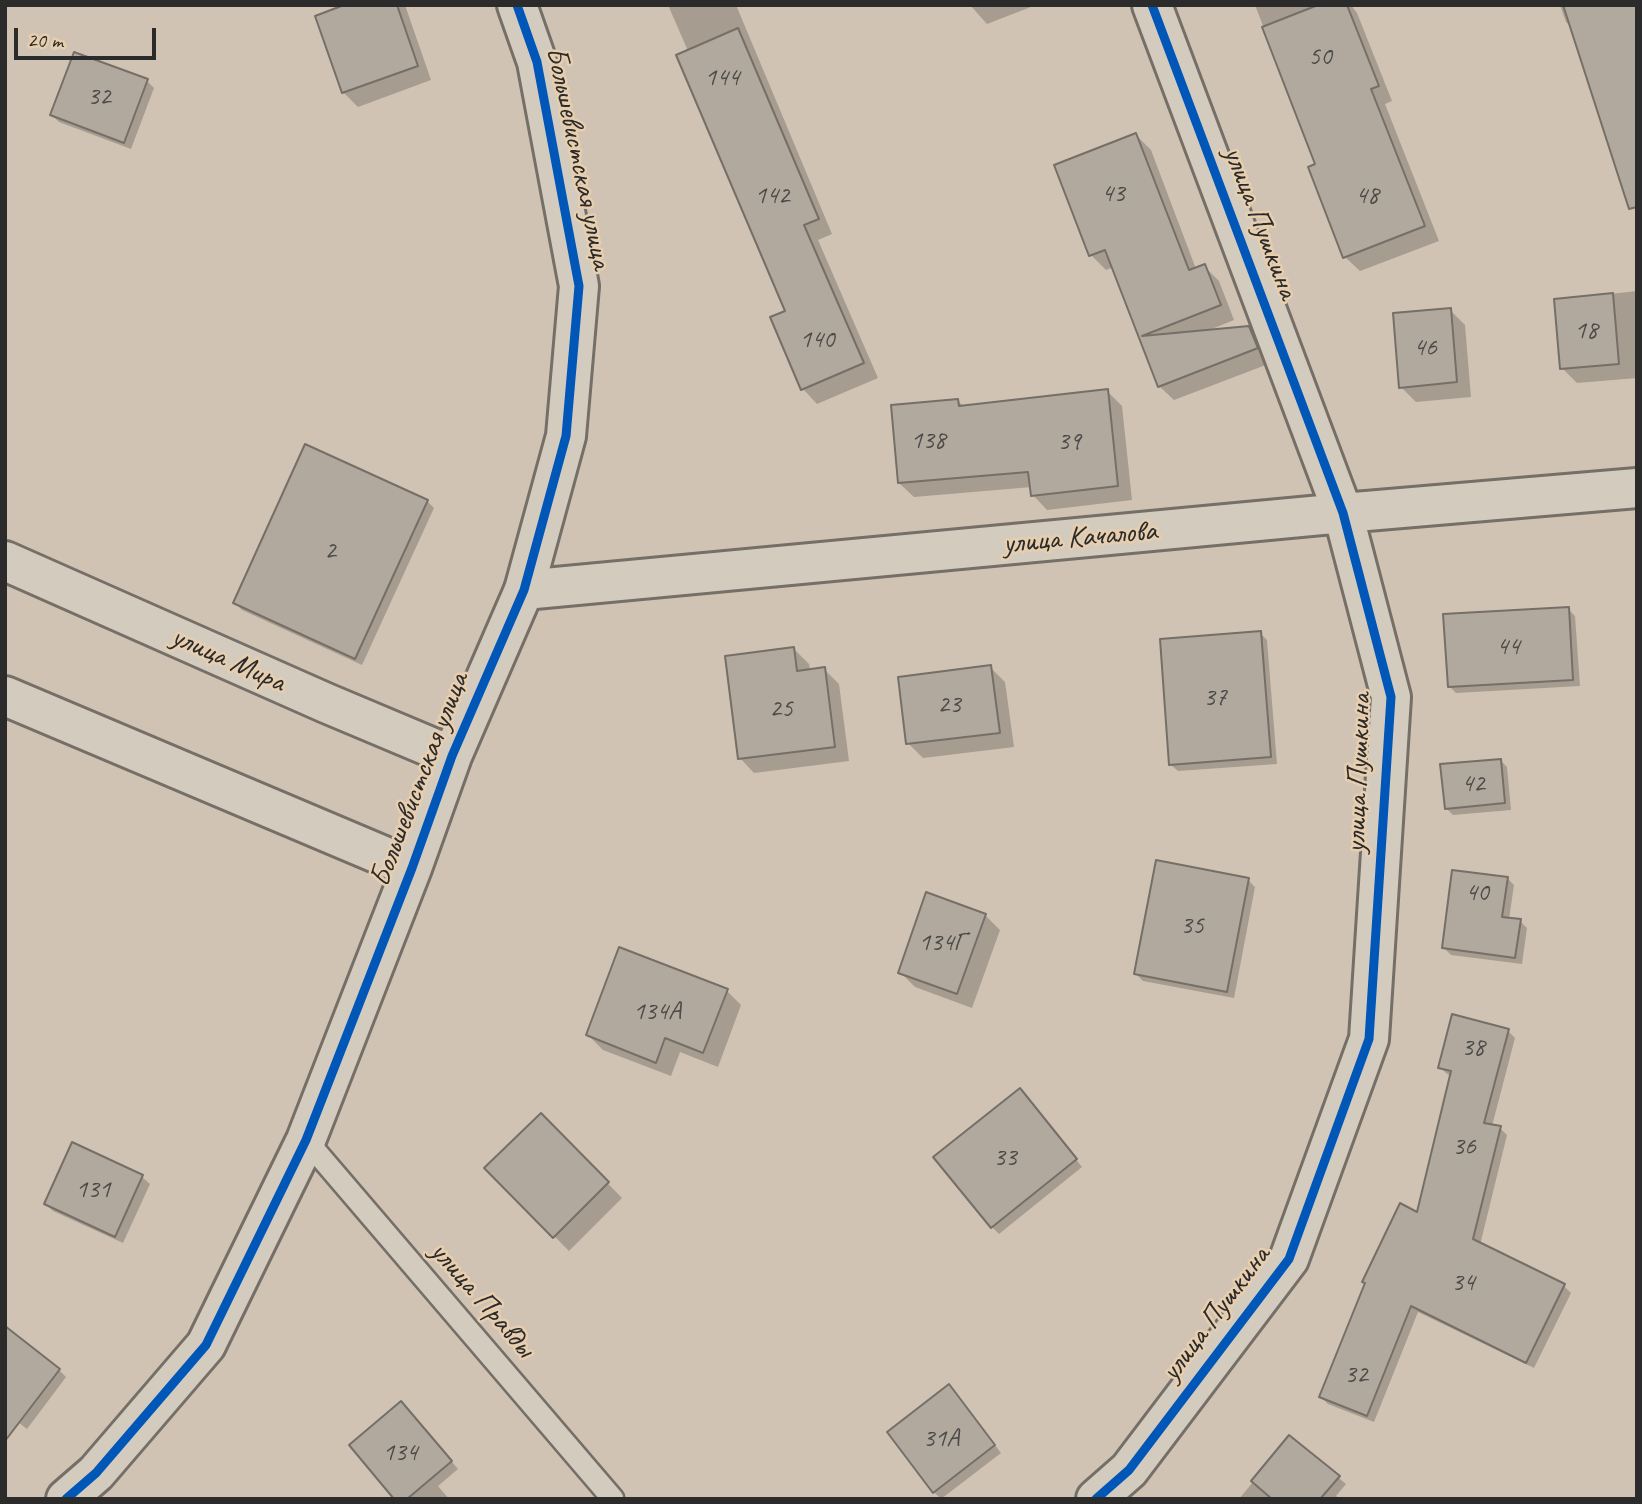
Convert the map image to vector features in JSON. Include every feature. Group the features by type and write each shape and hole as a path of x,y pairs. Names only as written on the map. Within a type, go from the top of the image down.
{"street":[{"name":"Большевистская улица","path":"66,1499 96,1473 206,1345 306,1140 412,868 452,756 524,590 566,436 579,286 537,62 517,5"},
{"name":"улица Пушкина","path":"1096,1499 1129,1470 1289,1259 1369,1039 1391,697 1343,513 1152,5"},
{"name":"улица Качалова","path":"524,590 1637,488"},
{"name":"улица Мира","path":"5,561 452,756"},
{"path":"5,696 412,868"}],"lane":[{"name":"улица Правды","path":"306,1140 613,1499"}],"building":[{"path":"344,5 397,5 418,66 342,93 315,16"},
{"path":"1318,5 1347,5 1379,86 1371,89 1425,226 1343,258 1308,167 1315,164 1262,27"},
{"path":"1563,5 1637,5 1637,207 1629,209"},
{"path":"738,28 819,219 804,225 864,363 801,390 770,317 785,311 676,55"},
{"path":"74,52 148,79 124,143 50,115"},
{"path":"1136,133 1189,270 1205,264 1221,305 1142,336 1249,326 1258,348 1158,387 1105,250 1089,256 1054,165"},
{"path":"1613,293 1619,364 1560,369 1554,299"},
{"path":"1451,308 1457,382 1399,388 1393,313"},
{"path":"1108,389 1118,486 1031,496 1028,472 898,483 891,405 958,399 959,406"},
{"path":"305,444 428,500 355,659 233,603"},
{"path":"1569,607 1573,680 1448,687 1443,614"},
{"path":"1261,631 1271,757 1169,765 1160,639"},
{"path":"794,647 797,671 825,667 835,747 738,759 725,656"},
{"path":"991,665 1000,733 906,744 898,677"},
{"path":"1501,759 1505,803 1445,809 1440,764"},
{"path":"1156,860 1249,878 1227,992 1134,974"},
{"path":"1452,870 1508,877 1502,917 1521,919 1515,958 1442,948"},
{"path":"926,892 986,914 957,994 898,973"},
{"path":"619,947 728,989 703,1053 665,1038 656,1063 586,1035"},
{"path":"1452,1014 1509,1029 1484,1123 1501,1126 1473,1239 1565,1284 1526,1363 1411,1306 1367,1416 1319,1397 1365,1283 1362,1282 1400,1203 1417,1212 1451,1071 1438,1068"},
{"path":"1020,1088 1077,1159 991,1228 933,1157"},
{"path":"541,1113 609,1182 553,1238 484,1168"},
{"path":"72,1142 143,1175 115,1237 44,1204"},
{"path":"5,1326 60,1369 5,1441"},
{"path":"949,1384 995,1445 933,1493 887,1432"},
{"path":"401,1401 452,1461 407,1499 394,1499 349,1445"},
{"path":"1289,1435 1340,1476 1320,1499 1272,1499 1251,1481"}],"cycle path":[{"path":"66,1499 96,1473 206,1345 306,1140 412,868 452,756 524,590 566,436 579,286 537,62 517,5"},
{"path":"1096,1499 1129,1470 1289,1259 1369,1039 1391,697 1343,513 1152,5"}]}
